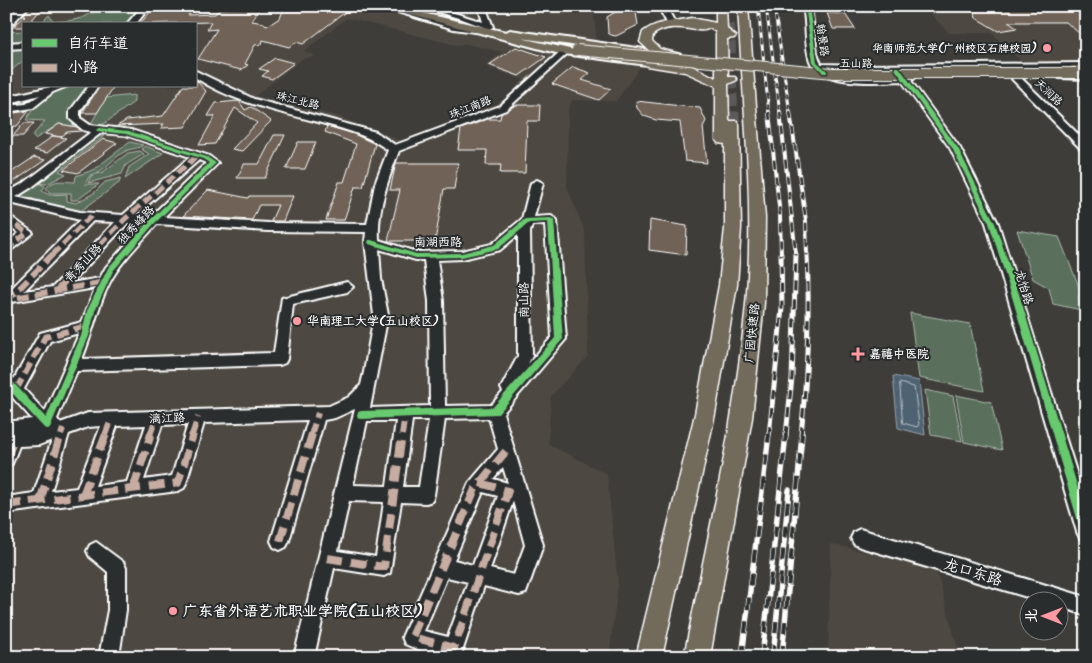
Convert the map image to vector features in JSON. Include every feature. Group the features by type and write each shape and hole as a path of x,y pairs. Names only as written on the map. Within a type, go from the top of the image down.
{"highway":[{"path":"692,21 713,16 721,6"},
{"path":"721,6 725,27 736,45"},
{"path":"728,6 721,42 721,83 724,151 733,176"},
{"path":"735,6 738,101 741,123"},
{"name":"广园快速路","path":"649,657 705,414 725,307 732,253 733,176 741,123 743,6"},
{"path":"635,51 640,47 640,36 643,32 653,26 670,21 692,21 725,27"},
{"path":"676,57 656,51 646,42 647,34 656,27 678,23 696,26 713,32 721,42"},
{"path":"647,62 688,69 711,81 721,83 737,76"},
{"name":"广园快速路","path":"697,657 742,418 751,350 757,278 757,218 741,123"}],"main road":[{"path":"400,7 490,29 527,43 647,62 649,58 648,53 507,34"},
{"name":"五山路","path":"574,49 851,71 1082,71"},
{"name":"五山路","path":"574,49 636,57 833,73 1082,71"}],"street":[{"path":"9,22 25,6"},
{"path":"133,22 146,6"},
{"path":"296,6 324,6"},
{"path":"383,6 457,27 490,29"},
{"path":"422,6 468,18 490,29"},
{"path":"490,29 483,8 499,6"},
{"path":"662,6 670,21"},
{"name":"翰景路","path":"807,6 815,62 825,68"},
{"name":"翰景路","path":"813,6 825,68"},
{"path":"6,46 22,45"},
{"name":"珠江南路","path":"394,149 503,108 574,49"},
{"path":"825,68 849,77 901,73 1082,71"},
{"path":"901,73 1015,77 1082,71"},
{"name":"龙怡路","path":"901,73 955,148 992,223 1086,532"},
{"name":"珠江北路","path":"198,75 212,84 251,101 372,134 394,149"},
{"name":"天润路","path":"1015,77 1086,148"},
{"path":"11,94 22,85"},
{"name":"独秀峰路","path":"47,425 73,364 87,326 90,310 110,270 152,222 213,163 127,132 87,128 75,119 75,111 92,88"},
{"path":"11,94 50,89"},
{"path":"6,109 22,110 41,100 50,89"},
{"path":"6,198 28,185 99,130"},
{"path":"304,657 368,386 381,315 371,242 372,228 381,184 394,149"},
{"name":"青秀山路","path":"57,290 125,218 196,156"},
{"name":"南山路","path":"495,411 525,356 524,232 537,183"},
{"path":"6,198 80,216 125,218 152,222 372,228"},
{"path":"6,250 27,232 8,219 27,204"},
{"path":"91,216 9,299 105,282"},
{"path":"361,415 495,411 559,339 551,220 527,221"},
{"name":"南湖西路","path":"371,242 416,256 462,255 496,247 527,221"},
{"path":"343,493 426,495 438,412 436,301 430,256"},
{"path":"73,364 280,359 287,301 348,287"},
{"path":"47,425 11,385 45,337 87,326"},
{"path":"280,541 324,413 354,402 368,386"},
{"path":"441,566 519,586 534,545 495,411"},
{"name":"漓江路","path":"9,436 39,438 88,420 324,413"},
{"path":"327,558 384,567 405,414"},
{"path":"6,505 178,483 198,417"},
{"path":"133,489 156,418"},
{"path":"6,459 9,436 47,425 88,420"},
{"path":"83,495 111,420"},
{"path":"40,501 63,430"},
{"path":"480,483 508,491 481,575 454,648 412,637 475,489 506,451"},
{"name":"龙口东路","path":"860,538 1086,606"},
{"path":"96,551 116,568 117,610 109,657"}],"shaded area":[{"name":"华南理工大学(五山校区)","path":"6,6 593,6 597,45 588,57 641,66 616,101 572,100 568,110 567,187 585,232 588,356 551,396 548,444 607,474 618,584 609,657 6,657","holes":["347,18 460,46 463,43 502,52 485,66 524,80 500,103 402,141 337,116 255,96 302,59 316,56 304,51"]},
{"name":"华南师范大学(广州校区石牌校园)","path":"929,6 1086,6 1086,64 1023,63 992,33 949,33 927,10"},
{"path":"831,544 936,569 960,657 828,657"}],"green space":[{"path":"94,6 144,6 132,22 42,22 49,15 53,21 69,21 81,18 95,10 92,8"},
{"path":"22,31 22,62 6,75 6,32"},
{"path":"63,88 91,88 72,113 78,124 71,126 59,124 35,139 32,136 45,121 26,120 33,109 7,107 16,98 47,94"},
{"path":"134,95 134,102 101,126 94,128 90,125 106,98"},
{"path":"97,136 104,136 59,171 66,174 47,184 38,183 45,186 42,191 49,195 67,194 67,201 76,203 94,193 105,182 121,178 119,183 78,213 17,194"},
{"path":"130,142 143,145 128,150 101,171 90,175 85,184 99,184 77,200 71,200 71,193 50,193 46,188 56,182 75,182 76,176 93,170"},
{"path":"145,146 163,153 125,179 129,167 149,154 141,149"},
{"path":"140,151 144,154 126,165 122,174 88,183 91,176 103,172 128,153"},
{"path":"1017,230 1059,237 1082,294 1078,296 1081,310 1053,304 1049,288 1033,279"},
{"path":"910,313 970,324 984,391 919,378"},
{"path":"925,390 953,396 962,441 931,435"},
{"path":"956,395 991,402 1002,450 964,442"}],"water":[{"path":"893,376 919,381 925,435 898,428"}],"building":[{"path":"31,6 44,6 30,22 22,22 22,27 13,27 26,15 23,15"},
{"path":"195,6 188,15 215,14 220,9 260,7 252,21 264,23 267,26 280,18 283,11 348,10 303,44 296,42 289,47 263,40 262,44 255,45 245,64 248,65 241,70 198,59 217,29 207,30 211,22 142,22 154,7"},
{"path":"625,6 635,6 638,25 616,36 611,35 608,33 607,17"},
{"path":"972,6 1010,10 1006,6 1074,7 1086,16 1086,39 1066,22 1008,22 1017,28 998,31 976,18"},
{"path":"827,13 845,14 855,29 833,29"},
{"path":"516,47 546,57 519,76 489,65"},
{"path":"275,58 294,63 272,79 262,76 268,71 259,69"},
{"path":"573,67 590,73 582,80 611,89 599,100 552,84"},
{"path":"198,82 206,91 185,127 161,128 164,124 117,126 127,120 163,116 182,88 198,88"},
{"path":"99,88 113,88 97,113 82,113"},
{"path":"239,101 245,110 251,107 271,121 242,151 232,149 257,123 235,108 215,144 199,145 215,116 208,116 216,103"},
{"path":"636,101 700,108 706,121 703,127 707,163 685,161 680,122 656,120 644,116 637,108"},
{"path":"516,105 540,105 539,121 527,121 525,173 500,173 501,165 486,165 487,150 458,150 461,129 488,119 500,119 501,114"},
{"path":"29,111 17,126 6,127 6,114"},
{"path":"24,123 34,123 23,136 13,136"},
{"path":"59,124 77,127 81,131 67,132 61,137 45,134"},
{"path":"327,126 354,134 375,144 363,187 355,187 344,220 326,220 339,182 344,182 356,144 325,132"},
{"path":"274,135 285,135 265,178 237,178 244,164 259,164"},
{"path":"53,136 66,138 47,153 34,150"},
{"path":"103,139 117,143 78,173 63,170"},
{"path":"298,142 316,142 305,169 286,169"},
{"path":"34,157 45,160 6,187 6,176"},
{"path":"396,163 458,163 454,189 444,189 435,241 388,241 400,190 390,190"},
{"path":"208,190 248,198 249,196 293,196 283,221 271,221 278,205 259,205 252,220 183,216"},
{"path":"650,220 687,226 686,255 649,250"}],"tunnel":[{"path":"729,24 732,113"},
{"path":"732,113 732,124"}],"railway":[{"path":"758,6 769,113"},
{"path":"766,6 780,113"},
{"path":"774,6 790,113"},
{"path":"769,112 780,216 781,255"},
{"path":"780,112 796,255"},
{"path":"790,112 806,221 807,255"},
{"path":"769,435 782,308 781,254"},
{"path":"801,435 807,345 807,254"},
{"path":"786,435 792,378 796,255"},
{"path":"742,657 769,434"},
{"path":"762,657 786,434"},
{"path":"782,657 802,434"},
{"path":"773,657 789,490"}],"marked path":[{"path":"483,9 499,6"},
{"path":"662,6 667,15"},
{"path":"57,290 125,219 197,156"},
{"path":"91,216 9,299 105,282"},
{"path":"6,250 27,233 9,219"},
{"path":"16,390 45,337 87,326"},
{"path":"280,541 318,413"},
{"path":"327,558 384,567 405,413"},
{"path":"6,505 178,483 198,417"},
{"path":"133,489 156,418"},
{"path":"83,495 111,420"},
{"path":"40,501 63,429"},
{"path":"6,459 14,440"},
{"path":"480,483 508,491 454,648 412,637 475,489 506,451"}],"cycle path":[{"path":"807,6 815,62 825,72"},
{"path":"897,68 955,148 992,223 1017,300 1086,532"},
{"path":"6,380 47,425 85,336 91,311 110,270 152,222 213,163 205,158 127,132 99,130"},
{"path":"361,415 495,411 559,339 551,220 527,221 496,247 462,255 416,256 371,242"}],"place":[{"name":"华南师范大学(广州校区石牌校园)","path":"1047,48"},
{"name":"华南理工大学(五山校区)","path":"297,321"},
{"name":"嘉禧中医院","path":"858,354"},
{"name":"广东省外语艺术职业学院(五山校区)","path":"173,611"}]}
